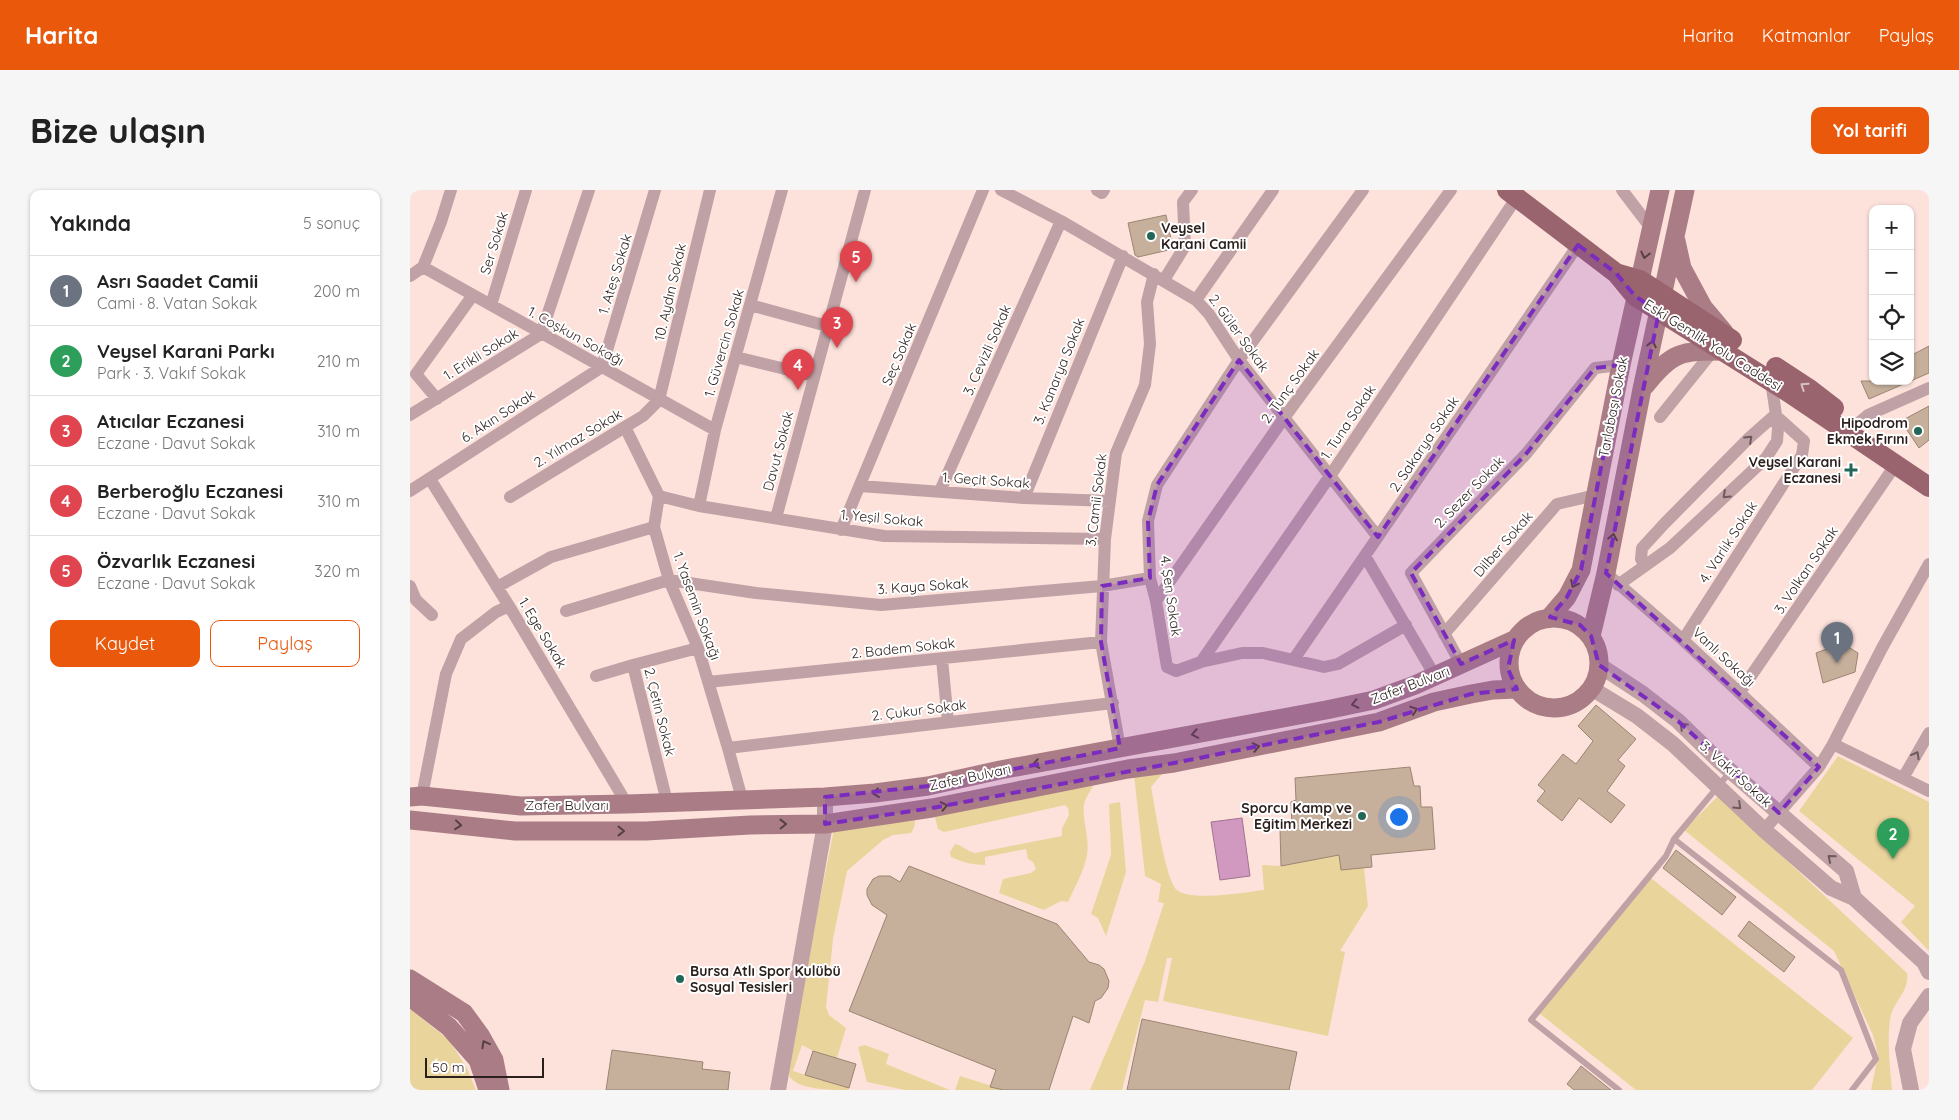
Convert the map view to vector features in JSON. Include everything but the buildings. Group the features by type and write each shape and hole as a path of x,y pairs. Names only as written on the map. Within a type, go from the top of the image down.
{"main road":[{"name":"Tarlabaşı Sokak","path":"1550,617 1567,597 1581,570 1620,365 1660,190"},
{"path":"1591,636 1612,579 1642,389 1685,190"},
{"name":"Eski Gemlik Yolu Caddesi","path":"1516,192 1578,245 1616,273 1771,381 1929,487"},
{"path":"1675,236 1682,268 1704,307 1722,347"},
{"path":"1642,389 1660,367 1679,354 1722,347 1808,388 1856,425 1879,453"},
{"path":"1550,617 1566,618 1580,625 1591,636 1597,650 1599,665 1596,680 1588,693 1575,703 1562,708 1547,708 1533,704 1521,695 1512,683 1508,669 1509,654 1514,640 1523,629 1535,621 1550,617"},
{"name":"Zafer Bulvarı","path":"416,797 521,806 628,804 825,797 928,786 1000,770 1374,700 1435,676 1514,640"},
{"name":"Zafer Bulvarı","path":"410,820 515,832 646,831 750,825 824,824 932,808 1128,770 1183,762 1379,722 1434,702 1471,694 1493,690 1517,690"},
{"path":"410,979 464,1013 480,1035 494,1060 500,1090"},
{"path":"410,997 449,1027 478,1060 488,1090"}],"street":[{"path":"410,276 423,267 441,222 451,190"},
{"name":"Ser Sokak","path":"491,304 526,190"},
{"name":"1. Erikli Sokak","path":"410,415 542,334 589,190"},
{"name":"1. Ateş Sokak","path":"602,367 655,190"},
{"name":"10. Aydın Sokak","path":"659,400 710,190"},
{"name":"1. Güvercin Sokak","path":"699,506 715,430 782,190"},
{"name":"Davut Sokak","path":"776,518 865,190"},
{"name":"Seç Sokak","path":"842,530 983,190"},
{"path":"1097,190 1102,193 1104,190"},
{"name":"3. Camii Sokak","path":"1102,586 1105,539 1116,453 1145,385 1150,344 1147,302 1159,277 1185,246 1183,202 1192,190"},
{"path":"1196,300 1273,190"},
{"name":"4. Şen Sokak","path":"1363,190 1239,360 1157,484 1148,521 1150,578 1156,601 1166,667 1176,671 1201,662 1242,653 1263,653 1324,667 1338,664 1406,625"},
{"name":"2. Tunç Sokak","path":"1156,601 1284,418 1451,190"},
{"path":"1622,190 1652,228"},
{"name":"2. Güler Sokak","path":"1008,191 1196,300 1209,314 1239,360 1378,537"},
{"name":"1. Tuna Sokak","path":"1201,662 1330,476 1516,192"},
{"name":"3. Cevizli Sokak","path":"940,491 1061,221"},
{"name":"2. Sakarya Sokak","path":"1294,659 1578,245"},
{"name":"3. Kanarya Sokak","path":"1024,498 1123,256"},
{"name":"1. Coşkun Sokağı","path":"423,267 715,430"},
{"path":"437,399 416,374 473,295"},
{"path":"750,305 827,326"},
{"path":"1660,417 1722,347"},
{"path":"736,357 814,376"},
{"name":"2. Sezer Sokak","path":"1461,664 1411,573 1526,454 1595,368 1620,365"},
{"name":"6. Akın Sokak","path":"410,491 602,367"},
{"path":"1612,579 1645,566 1670,548 1766,458 1777,441 1778,428 1771,381"},
{"path":"1856,425 1868,416 1929,388"},
{"name":"2. Yılmaz Sokak","path":"510,497 625,428 643,416 659,400"},
{"path":"1645,566 1641,559 1642,548 1665,522 1749,438 1775,415"},
{"name":"4. Varlık Sokak","path":"1684,640 1802,455 1804,441 1775,415"},
{"path":"625,428 659,496"},
{"name":"3. Volkan Sokak","path":"1740,692 1896,464"},
{"name":"1. Ege Sokak","path":"430,479 628,804"},
{"name":"1. Geçit Sokak","path":"860,486 1024,498 1110,501"},
{"name":"Dilber Sokak","path":"1444,634 1557,504 1596,495"},
{"name":"1. Yeşil Sokak","path":"659,496 699,506 884,536 1105,539"},
{"name":"1. Yasemin Sokağı","path":"659,496 654,527 669,580 698,648 742,799"},
{"path":"497,587 551,558 654,527"},
{"path":"1365,556 1435,676"},
{"path":"1764,830 1819,767 1834,744 1882,648 1929,564"},
{"name":"3. Kaya Sokak","path":"669,580 756,593 881,606 1102,586 1150,578"},
{"name":"Vanlı Sokağı","path":"1612,579 1684,640 1819,767"},
{"path":"566,611 669,580"},
{"path":"410,586 416,600 432,615"},
{"path":"1102,586 1101,642 1120,748"},
{"path":"416,797 446,674 461,639 496,612 509,606"},
{"name":"2. Badem Sokak","path":"708,682 1101,642"},
{"name":"2. Çetin Sokak","path":"668,802 633,665 698,648"},
{"path":"942,659 948,722"},
{"path":"596,676 633,665"},
{"name":"3. Vakıf Sokak","path":"1599,665 1644,694 1678,721 1779,814 1846,871 1854,898"},
{"name":"3. Vakıf Sokak","path":"1591,688 1637,716 1673,744 1764,830 1831,888 1854,898 1927,967"},
{"name":"2. Çukur Sokak","path":"728,748 1113,703"},
{"path":"1904,778 1929,733"},
{"path":"1834,744 1929,791"},
{"path":"778,1090 824,824 825,797"},
{"path":"1911,1090 1904,1049 1910,1023 1929,997"}],"lane":[{"path":"1619,1090 1531,1020 1666,856 1674,839 1731,771"},
{"path":"1674,839 1841,970 1876,1059 1852,1090"}],"highlighted area":[{"path":"1578,245 1616,273 1635,296 1659,312 1606,573 1819,767 1779,813 1678,721 1599,665 1591,636 1580,625 1550,617 1567,597 1581,570 1621,365 1595,368 1526,454 1411,573 1461,664 1514,640 1508,669 1517,689 1471,694 1379,722 1174,763 932,808 825,824 825,797 928,786 1120,748 1101,642 1102,586 1150,578 1148,521 1157,485 1239,360 1378,537"}],"shaded area":[{"path":"1838,756 1929,802 1929,951 1901,922 1915,906 1799,811"},
{"path":"1162,771 1162,774 1151,787 1168,872 1177,890 1184,894 1206,896 1264,890 1262,865 1281,866 1339,855 1364,868 1368,906 1340,951 1345,952 1328,1036 1163,1001 1172,958 1167,958 1158,1002 1145,1000 1122,1090 1090,1090 1145,961 1164,903 1158,902 1161,884 1145,876 1134,774"},
{"path":"1094,784 1084,805 1088,849 1082,873 1068,902 1061,901 1044,910 999,893 1003,879 1031,873 1036,869 1033,862 1028,859 1026,849 985,857 985,865 959,860 951,857 950,852 955,844 975,853 1062,836 1062,828 1069,815 1068,808 1065,805 944,832 938,829 934,814"},
{"path":"1718,796 1907,973 1906,986 1891,1014 1890,1020 1889,1046 1892,1090 1871,1090 1878,1055 1873,1035 1834,951 1684,830"},
{"path":"1120,802 1126,872 1106,936 1098,918 1091,914 1111,855 1109,804"},
{"path":"914,817 915,825 911,833 893,835 883,840 847,871 833,939 826,1007 829,1015 846,1028 837,1058 813,1051 802,1045 793,1071 849,1088 848,1090 823,1089 798,1084 789,1075 791,1044 835,824"},
{"path":"1242,818 1250,876 1220,880 1211,822"},
{"path":"1647,875 1853,1038 1812,1090 1636,1090 1539,1013"},
{"path":"410,1009 449,1040 467,1068 476,1090 410,1090"},
{"path":"865,1045 889,1054 886,1064 950,1090 905,1090 867,1082 858,1047"},
{"path":"960,1076 1005,1090 955,1090"}],"place":[{"name":"Veysel Karani Camii","path":"1151,236"},
{"name":"Özvarlık Eczanesi","path":"856,282"},
{"name":"Atıcılar Eczanesi","path":"837,348"},
{"name":"Berberoğlu Eczanesi","path":"798,390"},
{"name":"Hipodrom Ekmek Fırını","path":"1918,431"},
{"name":"Veysel Karani Eczanesi","path":"1851,470"},
{"name":"Asrı Saadet Camii","path":"1837,663"},
{"name":"Sporcu Kamp ve Eğitim Merkezi","path":"1362,816"},
{"name":"Veysel Karani Parkı","path":"1893,859"},
{"name":"Bursa Atlı Spor Kulübü Sosyal Tesisleri","path":"680,979"}]}
